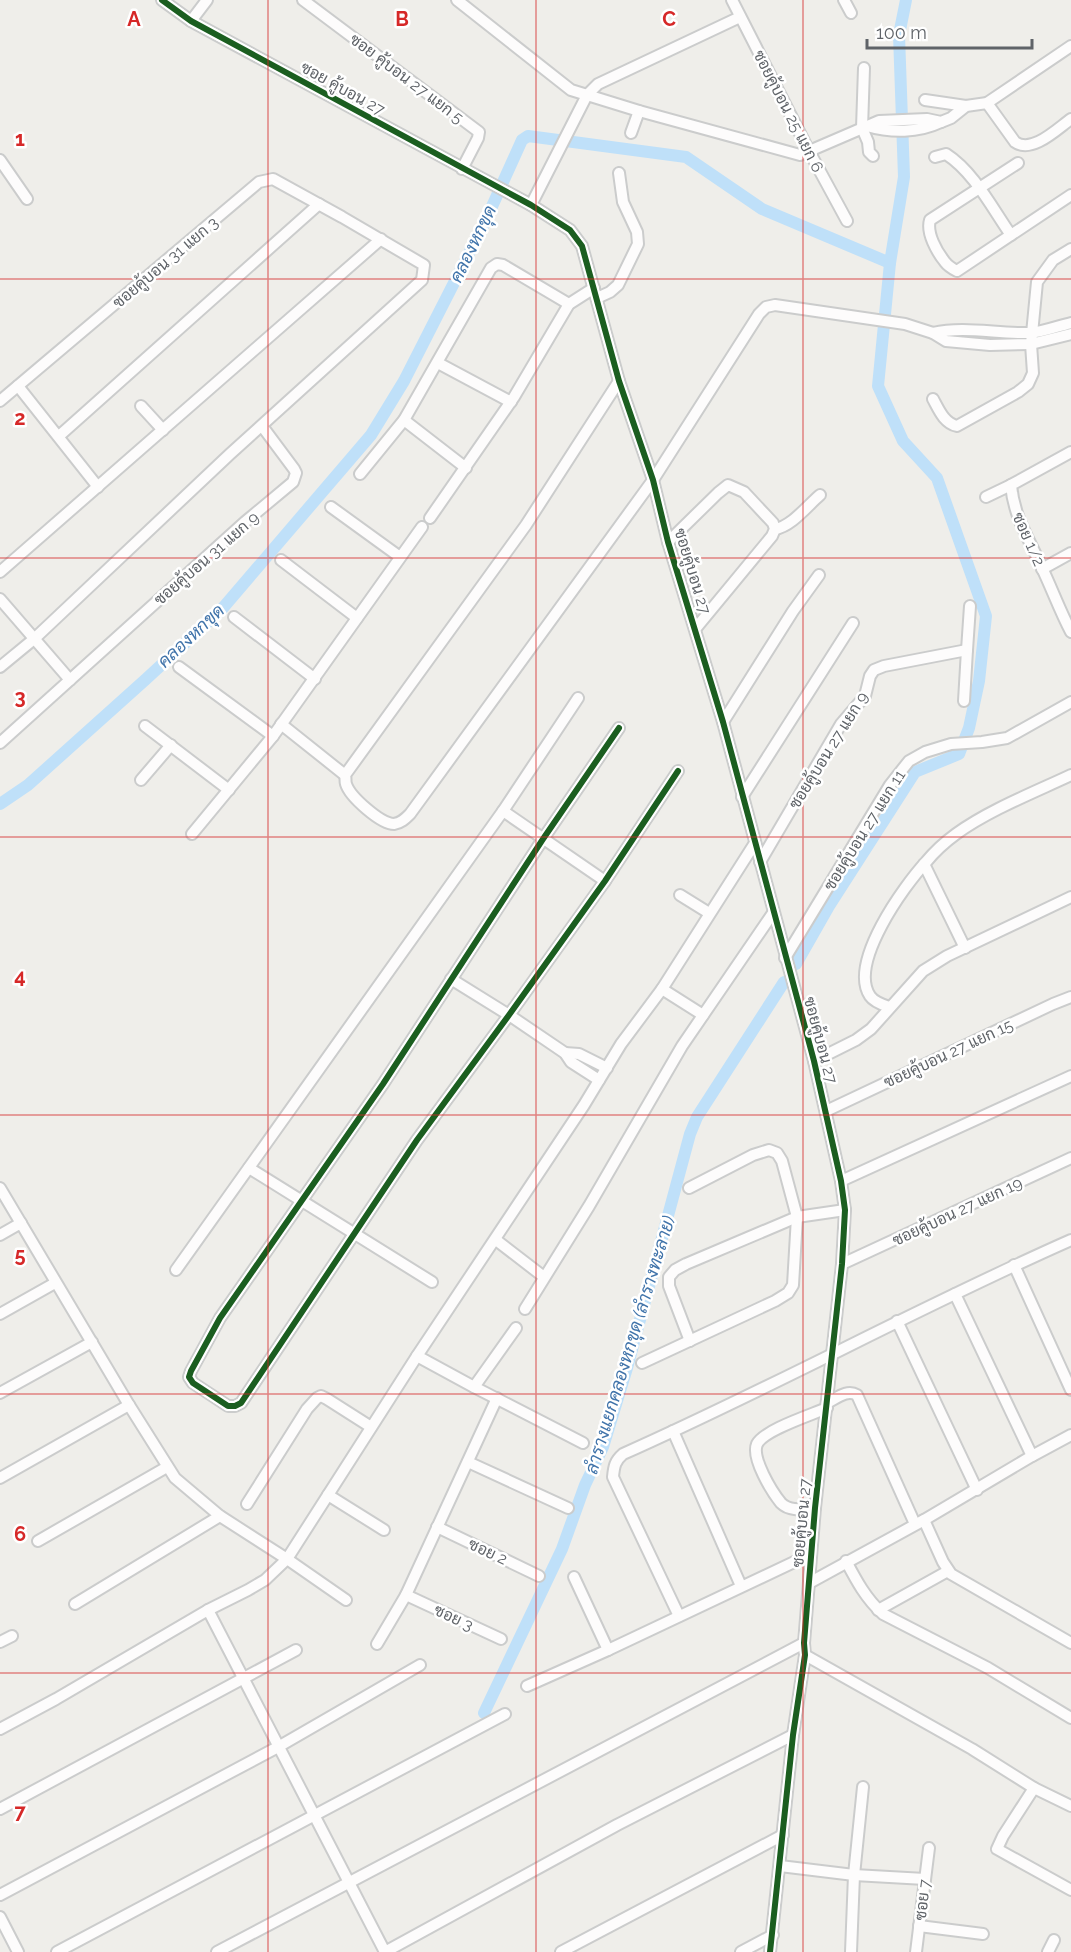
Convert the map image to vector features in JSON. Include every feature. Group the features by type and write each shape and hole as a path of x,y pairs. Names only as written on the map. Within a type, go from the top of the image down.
{"street":[{"name":"ซอย คู้บอน 27","path":"162,0 191,21 513,195"},
{"path":"191,21 207,0"},
{"name":"ซอย คู้บอน 27 แยก 5","path":"303,0 479,132 462,168"},
{"path":"458,0 571,90 639,111 800,154 865,127 941,122 951,118 966,106"},
{"name":"ซอยคู้บอน 25 แยก 6","path":"732,0 847,221"},
{"path":"844,0 851,13"},
{"path":"531,205 587,94 598,84 740,17"},
{"path":"925,100 966,106 987,103 1071,46"},
{"path":"864,68 865,127 869,152 873,156"},
{"path":"987,103 1015,142 1026,147 1036,143 1071,119"},
{"path":"631,133 639,111"},
{"path":"935,158 946,154 957,162 980,189 1011,235"},
{"path":"0,160 27,200"},
{"path":"1018,163 930,220 928,227 930,234 946,264 957,271 1071,195"},
{"path":"430,518 511,402 568,304 595,293 610,292 618,285 638,244 638,232 623,202 619,173"},
{"name":"ซอยคู้บอน 31 แยก 3","path":"0,401 259,182 273,179 424,265 422,280 262,426"},
{"name":"ซอยคู้บอน 27","path":"513,195 570,230 582,246 619,381 653,480 668,542 723,722 814,1061 841,1181 845,1210 842,1264 815,1508 804,1643 805,1655 793,1736 770,1952"},
{"path":"59,435 319,204"},
{"path":"0,572 381,239"},
{"path":"933,399 945,420 957,426 1018,393 1028,384 1033,373 1031,344 1037,282 1053,260 1071,249"},
{"path":"360,474 404,420 491,268 497,264 503,265 568,304"},
{"path":"619,381 526,525 345,775 346,784 363,806 381,819 392,824 402,822 653,480 759,314 766,307 775,305 882,320 905,324 933,333 946,341 990,345 1031,344 1071,334"},
{"path":"933,333 950,329 1032,333 1071,323"},
{"path":"438,363 511,402"},
{"path":"18,386 98,487"},
{"path":"141,406 163,430"},
{"path":"404,420 466,468"},
{"path":"0,667 34,639 262,426"},
{"name":"ซอยคู้บอน 31 แยก 9","path":"0,743 245,522 293,482 296,478 294,469 262,426"},
{"path":"986,497 1071,452"},
{"path":"668,542 728,485 744,492 770,518 775,529 772,536 696,628"},
{"name":"ซอย 1/2","path":"1011,485 1016,515 1071,632"},
{"path":"775,529 791,521 820,495"},
{"path":"331,507 400,557"},
{"path":"192,834 273,736 315,680 422,527"},
{"path":"1042,569 1071,553"},
{"path":"281,560 357,618"},
{"path":"723,722 793,611 819,575"},
{"path":"0,599 70,680"},
{"path":"964,701 970,606"},
{"path":"234,617 315,680"},
{"path":"742,796 853,623"},
{"name":"ซอยคู้บอน 27 แยก 9","path":"760,862 841,724 865,696 870,676 874,670 884,666 967,650"},
{"path":"179,667 273,736"},
{"path":"176,1270 503,811 578,698"},
{"name":"ซอยคู้บอน 27 แยก 11","path":"785,958 899,772 909,761 951,744 1007,738 1071,702"},
{"path":"281,724 345,775"},
{"path":"145,726 229,790"},
{"path":"619,728 543,839 383,1084 303,1202 220,1318 189,1374 192,1383 228,1406 242,1403 417,1140 605,881 678,771"},
{"path":"141,780 171,746"},
{"path":"890,1007 877,1002 869,995 865,979 866,961 878,933 905,887 938,848 952,838 982,818 1071,775"},
{"path":"503,811 605,881"},
{"path":"0,1729 265,1580 287,1559 417,1356 496,1240 621,1044 662,989 755,843"},
{"path":"924,864 965,948"},
{"path":"680,895 709,913"},
{"path":"814,1061 856,1040 871,1029 923,971 1071,897"},
{"path":"525,1309 589,1206 682,1046 773,913"},
{"path":"451,979 565,1053 571,1062 599,1080"},
{"path":"662,989 703,1015"},
{"name":"ซอยคู้บอน 27 แยก 15","path":"826,1111 1071,997"},
{"path":"565,1053 579,1054 606,1068"},
{"path":"841,1181 1071,1076"},
{"path":"642,1363 775,1301 788,1293 793,1285 797,1217 782,1161 777,1153 769,1150 753,1155 688,1188"},
{"name":"ซอยคู้บอน 27 แยก 19","path":"842,1264 1071,1158"},
{"path":"249,1168 432,1282"},
{"path":"0,1188 167,1467 184,1486 220,1516 346,1600"},
{"path":"690,1341 669,1286 669,1277 675,1270 797,1217 845,1210"},
{"path":"0,1235 21,1223"},
{"path":"496,1240 544,1277"},
{"path":"679,1616 613,1477 614,1465 622,1454 1014,1265 1071,1240"},
{"path":"1014,1265 1071,1390"},
{"path":"0,1314 55,1283"},
{"path":"955,1294 1032,1456"},
{"path":"897,1321 977,1490"},
{"path":"474,1387 516,1328"},
{"path":"0,1393 92,1342"},
{"path":"417,1356 584,1443"},
{"path":"815,1508 793,1509 781,1503 758,1462 755,1451 758,1442 767,1434 827,1405 847,1392 857,1395 919,1522 948,1571 956,1578 1071,1643"},
{"path":"247,1504 307,1409 317,1398 321,1396 327,1399 371,1427"},
{"path":"377,1644 406,1595 497,1398"},
{"path":"0,1478 129,1405"},
{"path":"673,1431 741,1586"},
{"path":"809,1583 1071,1435"},
{"path":"468,1462 568,1508"},
{"path":"38,1541 167,1467"},
{"path":"328,1496 384,1530"},
{"path":"75,1604 220,1516"},
{"name":"ซอย 2","path":"437,1527 540,1576"},
{"path":"527,1686 811,1554"},
{"path":"846,1561 857,1582 878,1610 988,1668 1071,1718"},
{"path":"878,1610 948,1571"},
{"path":"574,1577 608,1650"},
{"name":"ซอย 3","path":"406,1595 501,1639"},
{"path":"208,1610 385,1952 617,1825 793,1736"},
{"path":"0,1642 12,1636"},
{"path":"217,1952 804,1643"},
{"path":"0,1809 296,1650"},
{"path":"805,1655 972,1749 1034,1788 1071,1806"},
{"path":"0,1895 278,1747 420,1665"},
{"path":"57,1952 505,1714"},
{"path":"851,1952 854,1875 863,1787"},
{"path":"1034,1788 997,1849 1071,1890"},
{"path":"561,1952 783,1835"},
{"name":"ซอย 7","path":"916,1952 928,1848"},
{"path":"780,1866 854,1875 925,1880"},
{"path":"0,1917 18,1952"},
{"path":"919,1926 983,1934"},
{"path":"741,1952 773,1935"},
{"path":"1048,1952 1053,1940"}],"waterway":[{"name":"คลองหกขุด","path":"0,804 28,785 222,609 371,435 404,381 485,222 522,140 528,136 686,157 762,209 890,263 904,177 899,35 906,0"},
{"name":"ลำรางแยกคลองหกขุด (ลำรางทะลาย)","path":"796,964 829,906 915,772 959,754 969,728 979,681 986,616 937,478 903,441 878,386 890,263"},
{"name":"ลำรางแยกคลองหกขุด (ลำรางทะลาย)","path":"484,1713 562,1549 585,1485 603,1447 627,1368 690,1134 697,1117 784,982"}],"cycle path":[{"path":"162,0 191,21 531,205 570,230 582,246 619,381 653,480 668,542 723,722 814,1061 841,1181 845,1210 842,1264 815,1508 804,1643 805,1655 793,1735 770,1952"},
{"path":"619,728 543,839 383,1084 220,1318 191,1371 189,1377 193,1383 228,1406 241,1403 417,1140 605,881 678,771"}]}
